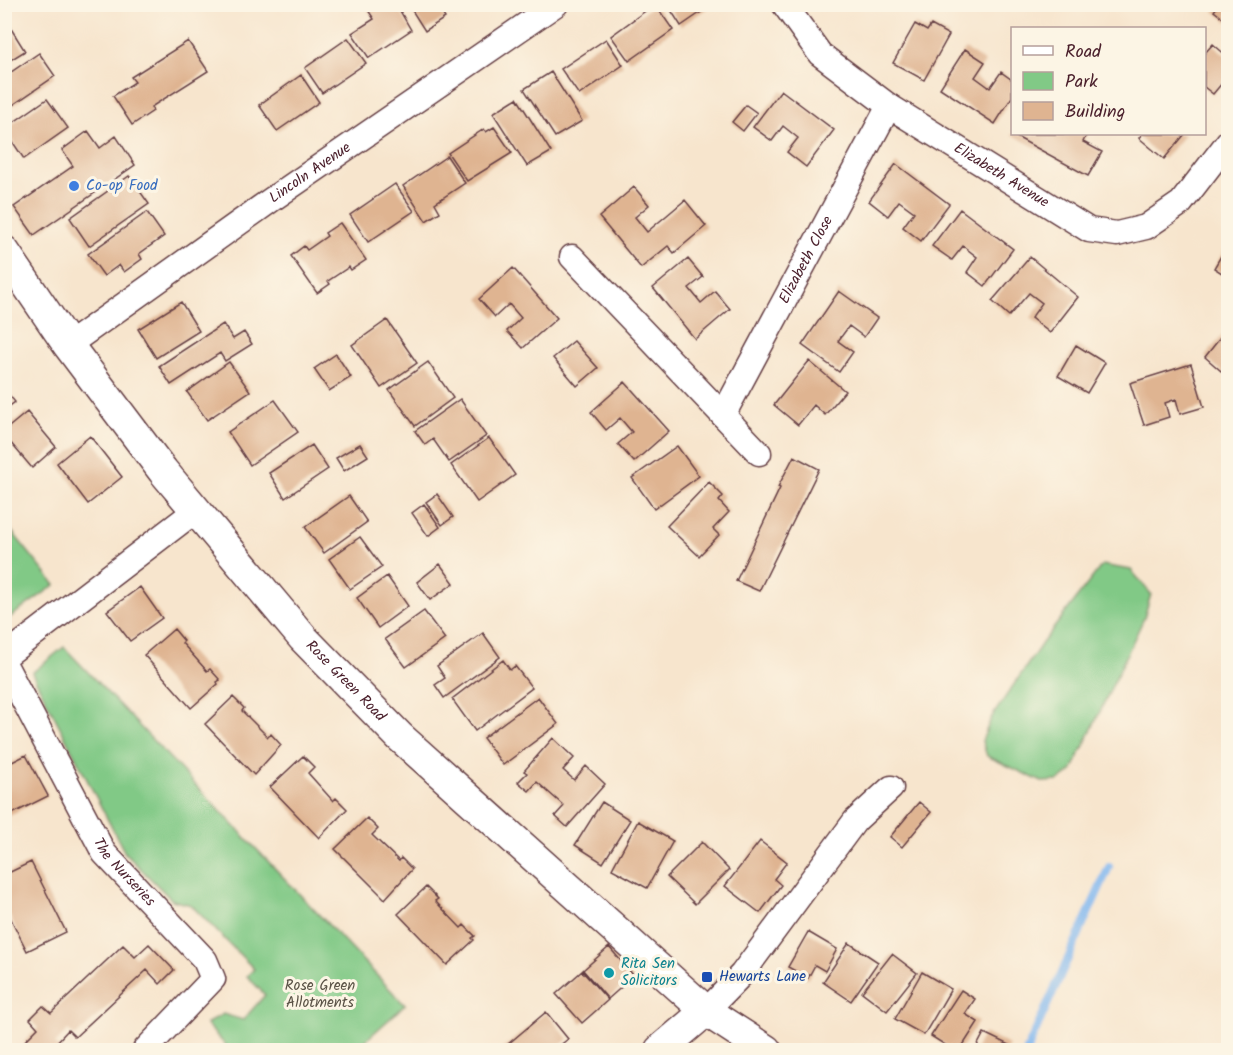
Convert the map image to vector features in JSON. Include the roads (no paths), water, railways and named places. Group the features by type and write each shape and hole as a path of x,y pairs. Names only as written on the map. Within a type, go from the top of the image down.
{"street":[{"name":"Lincoln Avenue","path":"68,345 271,200 556,4"},
{"name":"Elizabeth Avenue","path":"784,4 820,54 889,106 1089,230 1117,234 1146,226 1181,203 1228,142"},
{"name":"Elizabeth Close","path":"723,415 889,106"},
{"name":"Rose Green Road","path":"4,251 68,345 195,511 303,638 400,737 706,1011 766,1050"},
{"path":"572,257 759,453"},
{"path":"4,657 195,511"},
{"name":"The Nurseries","path":"4,663 104,853 205,960 213,979 145,1050"},
{"path":"660,1050 706,1011 742,974 855,821 891,788"}],"waterway":[{"path":"1027,1050 1109,867"}],"place":[{"name":"Co-op Food","path":"74,186"},
{"name":"Rita Sen Solicitors","path":"609,973"},
{"name":"Hewarts Lane","path":"707,977"}],"park label":[{"name":"Rose Green Allotments","path":"320,994"}]}
